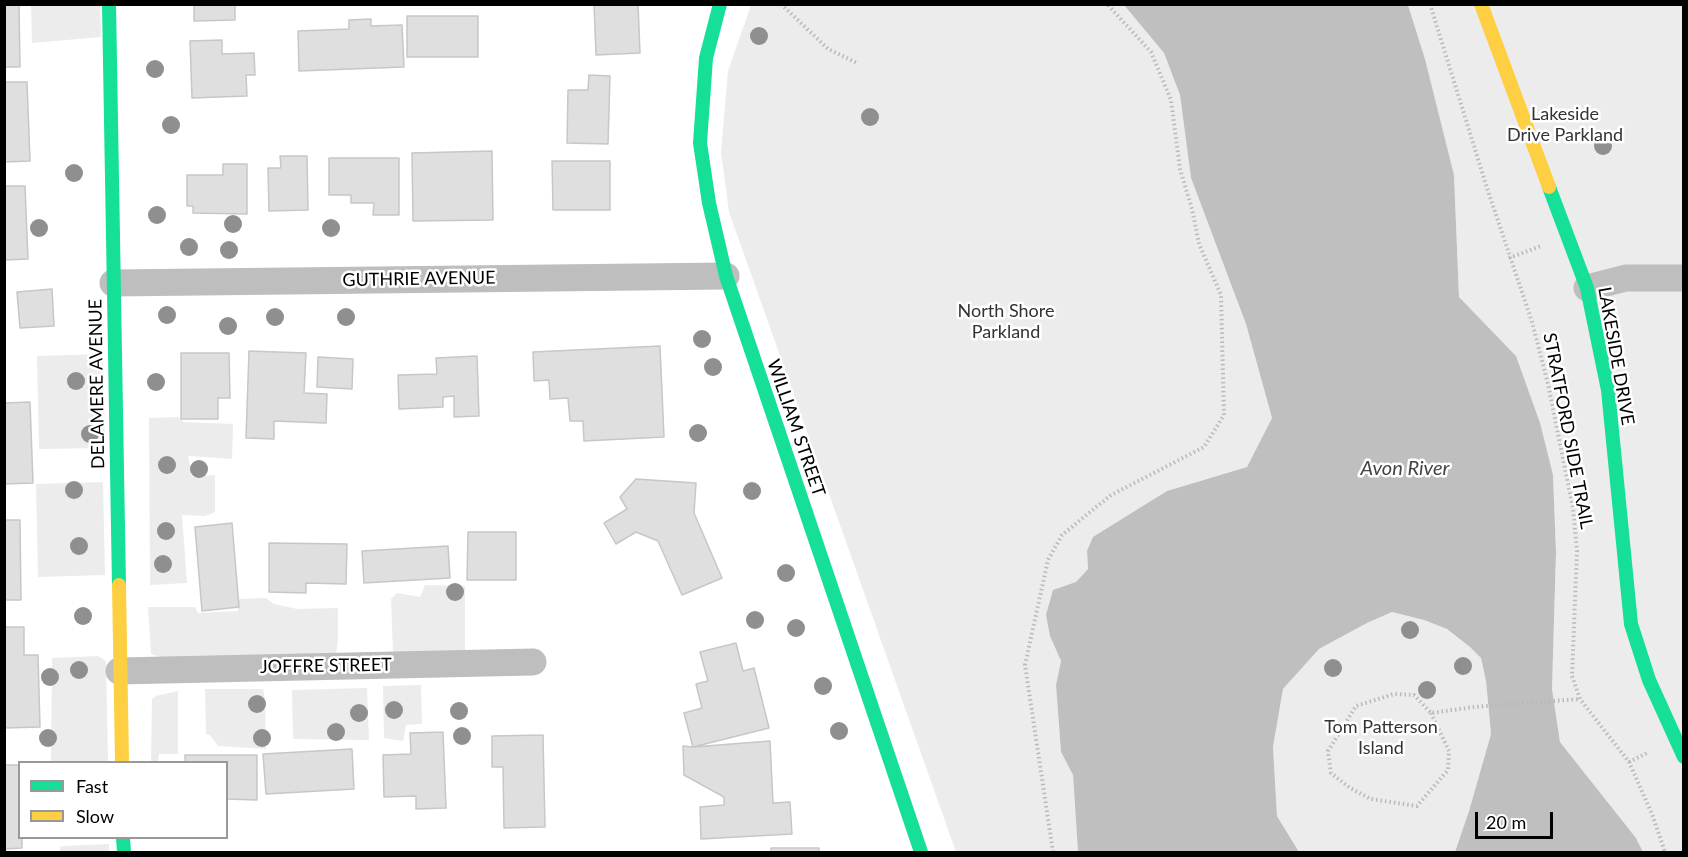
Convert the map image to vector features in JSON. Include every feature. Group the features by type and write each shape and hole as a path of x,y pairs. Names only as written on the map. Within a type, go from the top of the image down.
{"street":[{"name":"DELAMERE AVENUE","path":"109,4 122,761"},
{"name":"WILLIAM STREET","path":"720,4 706,58 700,143 709,203 726,276 921,852"},
{"name":"LAKESIDE DRIVE","path":"1481,4 1587,288 1608,390 1631,624 1648,680 1683,757"},
{"name":"GUTHRIE AVENUE","path":"112,283 726,276"},
{"path":"1587,288 1626,278 1683,278"},
{"name":"JOFFRE STREET","path":"119,671 533,662"}],"path":[{"path":"781,4 828,49 856,63"},
{"path":"1053,852 1025,665 1048,560 1062,535 1111,495 1204,447 1224,415 1221,295 1199,244 1192,208 1180,169 1171,100 1151,52 1107,4"},
{"name":"STRATFORD SIDE TRAIL","path":"1430,4 1509,258 1532,322 1548,384 1573,508 1577,551 1572,675 1580,699 1629,762 1652,814 1665,852"},
{"path":"1509,258 1550,242"},
{"path":"1394,694 1414,695 1431,713 1449,751 1448,770 1417,806 1371,799 1350,788 1330,773 1328,751 1356,706 1394,694"},
{"path":"1431,713 1474,707 1580,699"}],"green space":[{"path":"31,5 100,5 101,37 32,43"},
{"name":"North Shore Parkland","path":"751,5 1124,5 1164,53 1180,95 1191,178 1246,324 1272,418 1247,467 1167,491 1087,551 1088,569 1076,582 1050,636 1061,661 1056,685 1061,752 1073,775 1078,852 956,852 729,212 721,152 728,71"},
{"name":"Lakeside Drive Parkland","path":"1408,5 1683,5 1683,852 1643,852 1636,838 1560,742 1552,689 1556,552 1553,475 1516,356 1459,297 1454,175 1425,59"},
{"path":"103,354 105,448 39,449 37,356"},
{"path":"178,417 184,422 233,424 232,459 188,456 192,477 215,475 215,512 205,516 182,515 187,583 150,585 149,418"},
{"path":"103,482 105,575 38,577 36,484"},
{"path":"425,585 465,586 465,650 393,653 391,599 397,593 420,597"},
{"path":"266,598 274,604 297,609 338,608 336,654 166,659 151,654 148,607 195,607 198,613 238,611 237,599"},
{"name":"Tom Patterson Island","path":"1392,612 1424,620 1447,629 1481,658 1486,681 1491,734 1455,852 1299,852 1277,816 1273,747 1283,689 1319,649"},
{"path":"98,656 106,661 108,761 51,761 52,658"},
{"path":"421,685 422,724 406,725 403,741 384,738 383,686"},
{"path":"367,688 369,740 293,739 292,690"},
{"path":"205,689 263,689 266,749 218,746 210,735 206,734"},
{"path":"178,691 178,754 159,754 158,761 151,761 152,699"},
{"path":"109,844 109,852 60,852 60,847 64,846"}],"water":[{"name":"Avon River","path":"1124,5 1408,5 1425,59 1454,175 1459,297 1516,356 1540,423 1553,475 1556,552 1552,689 1560,742 1636,838 1643,852 1455,852 1491,734 1486,681 1481,658 1447,629 1424,620 1392,612 1319,649 1283,689 1273,747 1277,816 1299,852 1078,852 1073,775 1061,752 1056,685 1061,661 1050,636 1046,615 1053,590 1076,582 1088,569 1087,551 1093,537 1167,491 1247,467 1272,418 1246,324 1191,178 1180,95 1164,53"}],"building":[{"path":"4,4 19,4 20,67 4,67"},
{"path":"194,4 235,4 235,20 194,21"},
{"path":"594,4 638,4 640,53 596,55"},
{"path":"407,16 478,16 478,57 407,57"},
{"path":"371,19 371,26 402,25 404,67 299,71 298,31 349,29 349,20"},
{"path":"222,40 222,54 254,53 255,75 246,75 247,96 192,98 190,41"},
{"path":"589,75 610,76 608,144 567,143 568,90 588,90"},
{"path":"4,82 27,82 30,161 4,162"},
{"path":"492,151 493,220 413,221 412,153"},
{"path":"280,156 307,156 308,210 269,211 268,168 281,168"},
{"path":"329,158 399,158 399,215 373,215 374,203 351,203 351,195 329,195"},
{"path":"552,161 610,161 610,210 553,210"},
{"path":"223,164 247,164 247,214 193,213 193,206 187,206 187,175 223,175"},
{"path":"4,186 25,186 28,259 4,260"},
{"path":"52,289 54,326 20,328 17,292"},
{"path":"660,346 664,437 584,441 583,421 570,421 568,398 550,399 549,380 534,381 533,352"},
{"path":"249,351 306,353 304,393 327,394 326,423 274,421 274,439 246,438"},
{"path":"181,353 229,353 230,398 218,398 218,419 181,419"},
{"path":"477,356 479,416 454,417 454,396 443,397 443,407 399,409 398,375 437,374 436,358"},
{"path":"318,357 353,359 352,389 317,387"},
{"path":"30,402 33,483 4,484 4,403"},
{"path":"636,479 696,483 694,513 722,578 682,595 658,541 636,532 616,544 604,523 627,509 620,497"},
{"path":"4,520 20,520 21,600 4,600"},
{"path":"232,523 239,607 202,611 195,527"},
{"path":"468,532 516,532 516,580 467,580"},
{"path":"269,543 347,544 346,584 306,583 306,593 269,592"},
{"path":"448,546 450,578 364,583 362,551"},
{"path":"4,627 24,627 24,655 38,655 40,727 4,728"},
{"path":"736,643 743,671 754,668 769,728 693,747 684,713 702,708 696,684 708,681 700,652"},
{"path":"443,732 446,808 416,809 416,796 384,797 383,755 411,754 410,733"},
{"path":"543,735 545,827 504,828 503,767 492,767 492,736"},
{"path":"770,741 773,803 790,802 792,834 701,839 700,807 724,805 724,797 684,775 683,746"},
{"path":"352,749 354,789 266,794 263,754"},
{"path":"185,755 257,755 257,800 228,799 228,761 185,761"},
{"path":"4,765 18,765 18,839 22,839 22,848 4,849"},
{"path":"771,848 819,848 819,852 771,852"}],"traffic: fast":[{"path":"109,4 119,585"},
{"path":"720,4 706,58 700,143 709,203 726,276 921,852"},
{"path":"1549,187 1587,288 1608,390 1631,624 1649,680 1684,757"},
{"path":"123,839 124,852"}],"traffic: slow":[{"path":"1481,4 1549,187"},
{"path":"119,585 122,761"}]}
